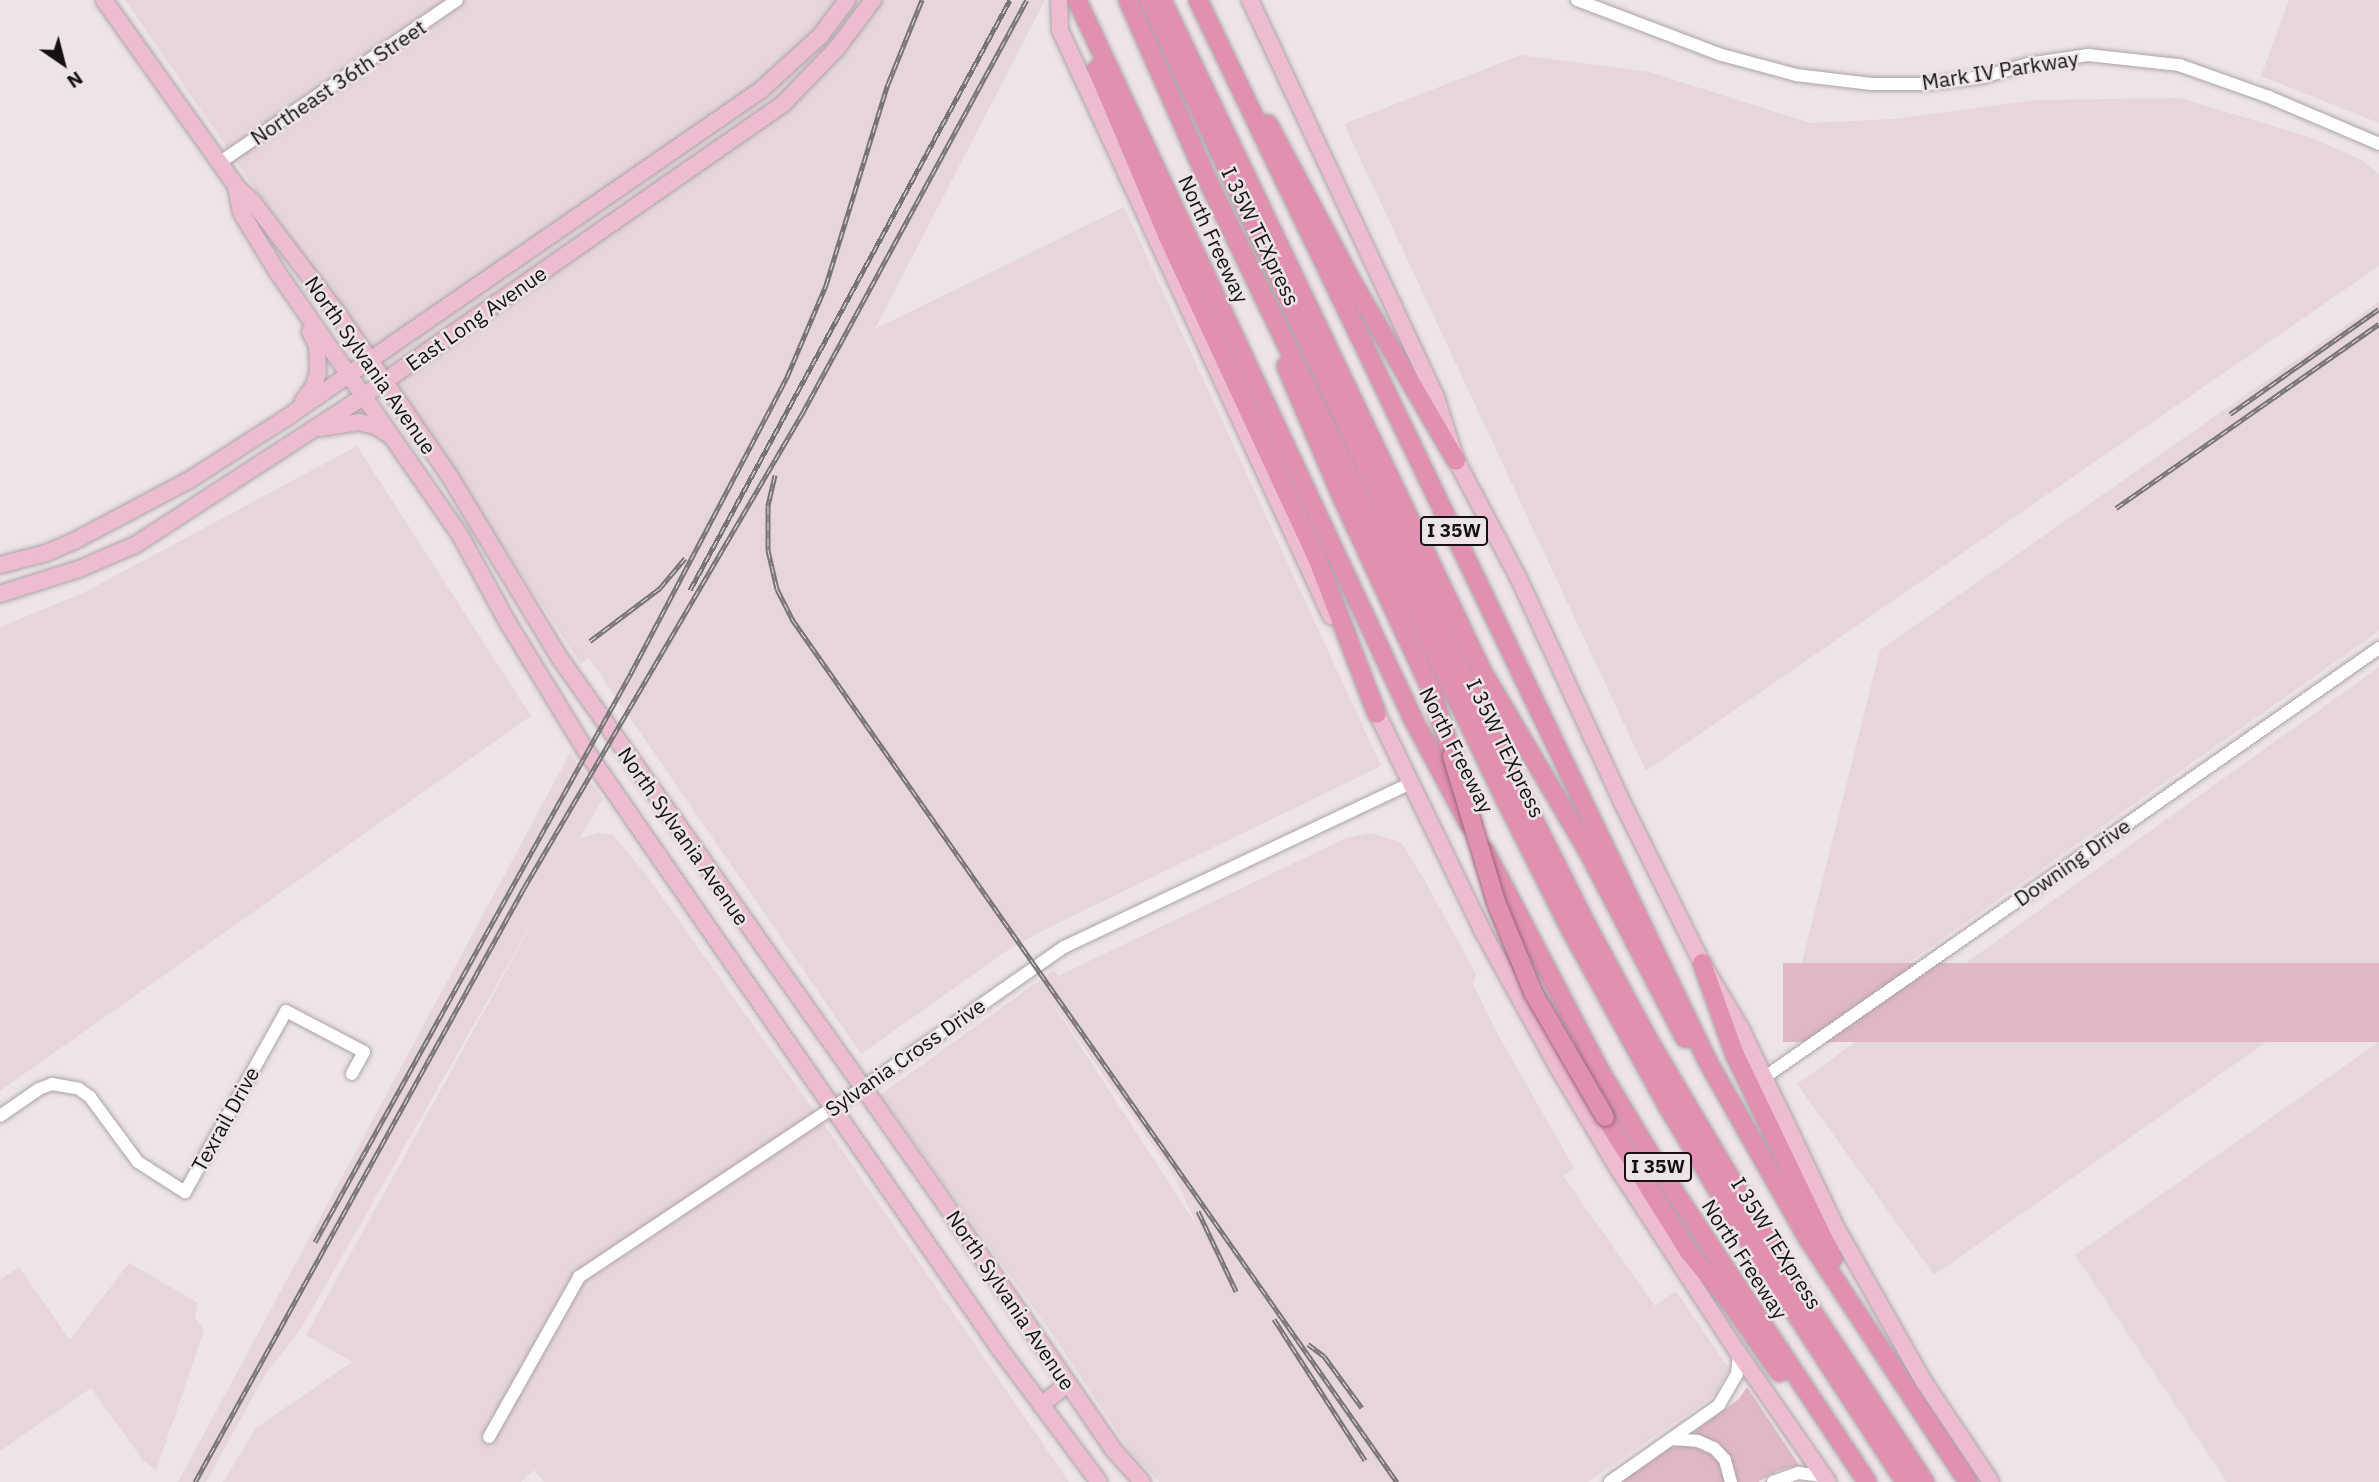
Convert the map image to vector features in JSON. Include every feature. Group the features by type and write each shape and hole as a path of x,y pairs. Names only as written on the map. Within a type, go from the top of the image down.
{"highway":[{"path":"1070,0 1085,27 1167,235 1317,558 1377,714"},
{"name":"North Freeway","path":"1077,0 1085,27 1450,792 1492,862 1601,1071 1649,1152 1867,1482"},
{"name":"I 35W TEXpress","path":"1128,0 1207,178 1516,822 1579,945 1667,1105 1734,1218 1812,1343 1905,1482"},
{"name":"I 35W TEXpress","path":"1149,0 1490,733 1588,928 1649,1041 1783,1267 1925,1482"},
{"path":"1162,0 1482,671 1588,851 1691,1049 1709,1062"},
{"name":"I 35W","path":"1198,0 1709,1062 1793,1213 1968,1482"},
{"path":"1229,66 1260,108 1354,285 1456,460"},
{"path":"1207,178 1344,502 1432,692 1496,902 1534,994 1605,1117 1689,1252 1728,1300 1856,1482"},
{"path":"1702,964 1734,1055 1836,1266 1841,1289"}],"main road":[{"name":"North Sylvania Avenue","path":"104,0 219,163 236,186 252,201 370,360 383,383 450,477 559,657 864,1087 1113,1449 1142,1482"},
{"name":"East Long Avenue","path":"0,565 38,555 76,540 191,479 286,418 769,84 821,35 847,0"},
{"name":"East Long Avenue","path":"0,594 135,545 383,383 783,104 837,48 873,0"},
{"path":"1059,0 1059,30 1377,714 1482,930 1557,1066 1619,1170 1739,1354 1826,1479"},
{"path":"1250,0 1436,397 1456,460 1519,579 1623,804 1702,964 1765,1077 1837,1229 1924,1382 1991,1482"},
{"name":"North Sylvania Avenue","path":"236,186 241,212 281,278 460,535 508,623 586,751 1041,1405 1098,1482"},
{"path":"610,194 624,214"},
{"path":"286,418 314,386 319,358 317,345 281,278 297,260"},
{"path":"315,429 359,422 378,427 393,438"},
{"path":"38,555 44,580"},
{"path":"508,623 529,605"},
{"path":"1041,1405 1068,1384"}],"street":[{"name":"Northeast 36th Street","path":"219,163 457,0"},
{"name":"Mark IV Parkway","path":"1577,0 1722,55 1796,75 1871,84 1927,84 2088,55 2168,64 2269,97 2379,144"},
{"name":"Downing Drive","path":"1765,1077 2379,648"},
{"name":"Sylvania Cross Drive","path":"489,1437 579,1277 864,1087 1064,947 1412,783"},
{"name":"Texrail Drive","path":"0,1116 39,1089 52,1084 79,1089 90,1097 138,1162 185,1192 286,1011 364,1052 352,1073"},
{"path":"1610,1482 1719,1405 1737,1374 1739,1354"},
{"path":"1671,1439 1698,1441 1714,1448 1725,1460 1731,1482"},
{"path":"1773,1482 1798,1473 1826,1479"}],"shaded area":[{"path":"125,0 1045,0 875,329 1124,207 1381,766 1008,950 861,1054 589,658 581,664 365,340 267,206"},
{"path":"2289,0 2379,0 2379,123 2261,76"},
{"path":"1521,55 1650,72 1810,123 1894,119 2036,100 2180,98 2313,138 2361,160 2379,174 2379,266 1646,771 1344,124"},
{"path":"2379,302 2379,631 1823,1023 1795,990 1880,650"},
{"path":"357,446 531,716 0,1091 0,627 85,592"},
{"path":"2379,667 2379,963 1934,1275 1797,1084"},
{"path":"570,753 603,799 580,838 599,833 613,835 645,873 840,1147 1069,1482 544,1482 534,1470 521,1482 223,1482 256,1428 352,1362 306,1335 545,900 300,1330 266,1373 206,1482 178,1482"},
{"path":"1371,833 1401,842 1476,974 1473,984 1496,1031 1574,1168 1563,1176 1655,1306 1676,1291 1729,1369 1715,1395 1588,1482 1159,1482 1132,1454 1051,1332 880,1095 1054,970 1058,976 1346,838","holes":["1053,1003 1173,1174 1199,1229"]},
{"path":"1783,963 2379,963 2379,1042 1783,1042"},
{"path":"2379,1042 2379,1482 2227,1482 2075,1255"},
{"path":"129,1263 198,1303 195,1318 204,1330 156,1471 142,1459 91,1388 0,1451 0,1280 19,1267 70,1340"},
{"path":"1747,1387 1799,1465 1777,1471 1758,1482 1737,1482 1729,1456 1696,1433 1696,1430 1739,1399"},
{"path":"1684,1445 1710,1451 1719,1461 1727,1482 1621,1482 1670,1448"}],"railway":[{"path":"315,1242 631,673 787,377 826,285 888,84 922,0"},
{"path":"690,590 1010,0"},
{"path":"195,1482 524,888 802,414 1027,0"},
{"path":"2230,414 2379,309"},
{"path":"2116,508 2379,324"},
{"path":"775,475 768,506 768,550 777,589 792,619 1397,1482"},
{"path":"590,641 660,588 685,558"},
{"path":"1198,1211 1236,1291"},
{"path":"1274,1319 1365,1460"},
{"path":"1308,1344 1324,1356 1362,1408"}]}
